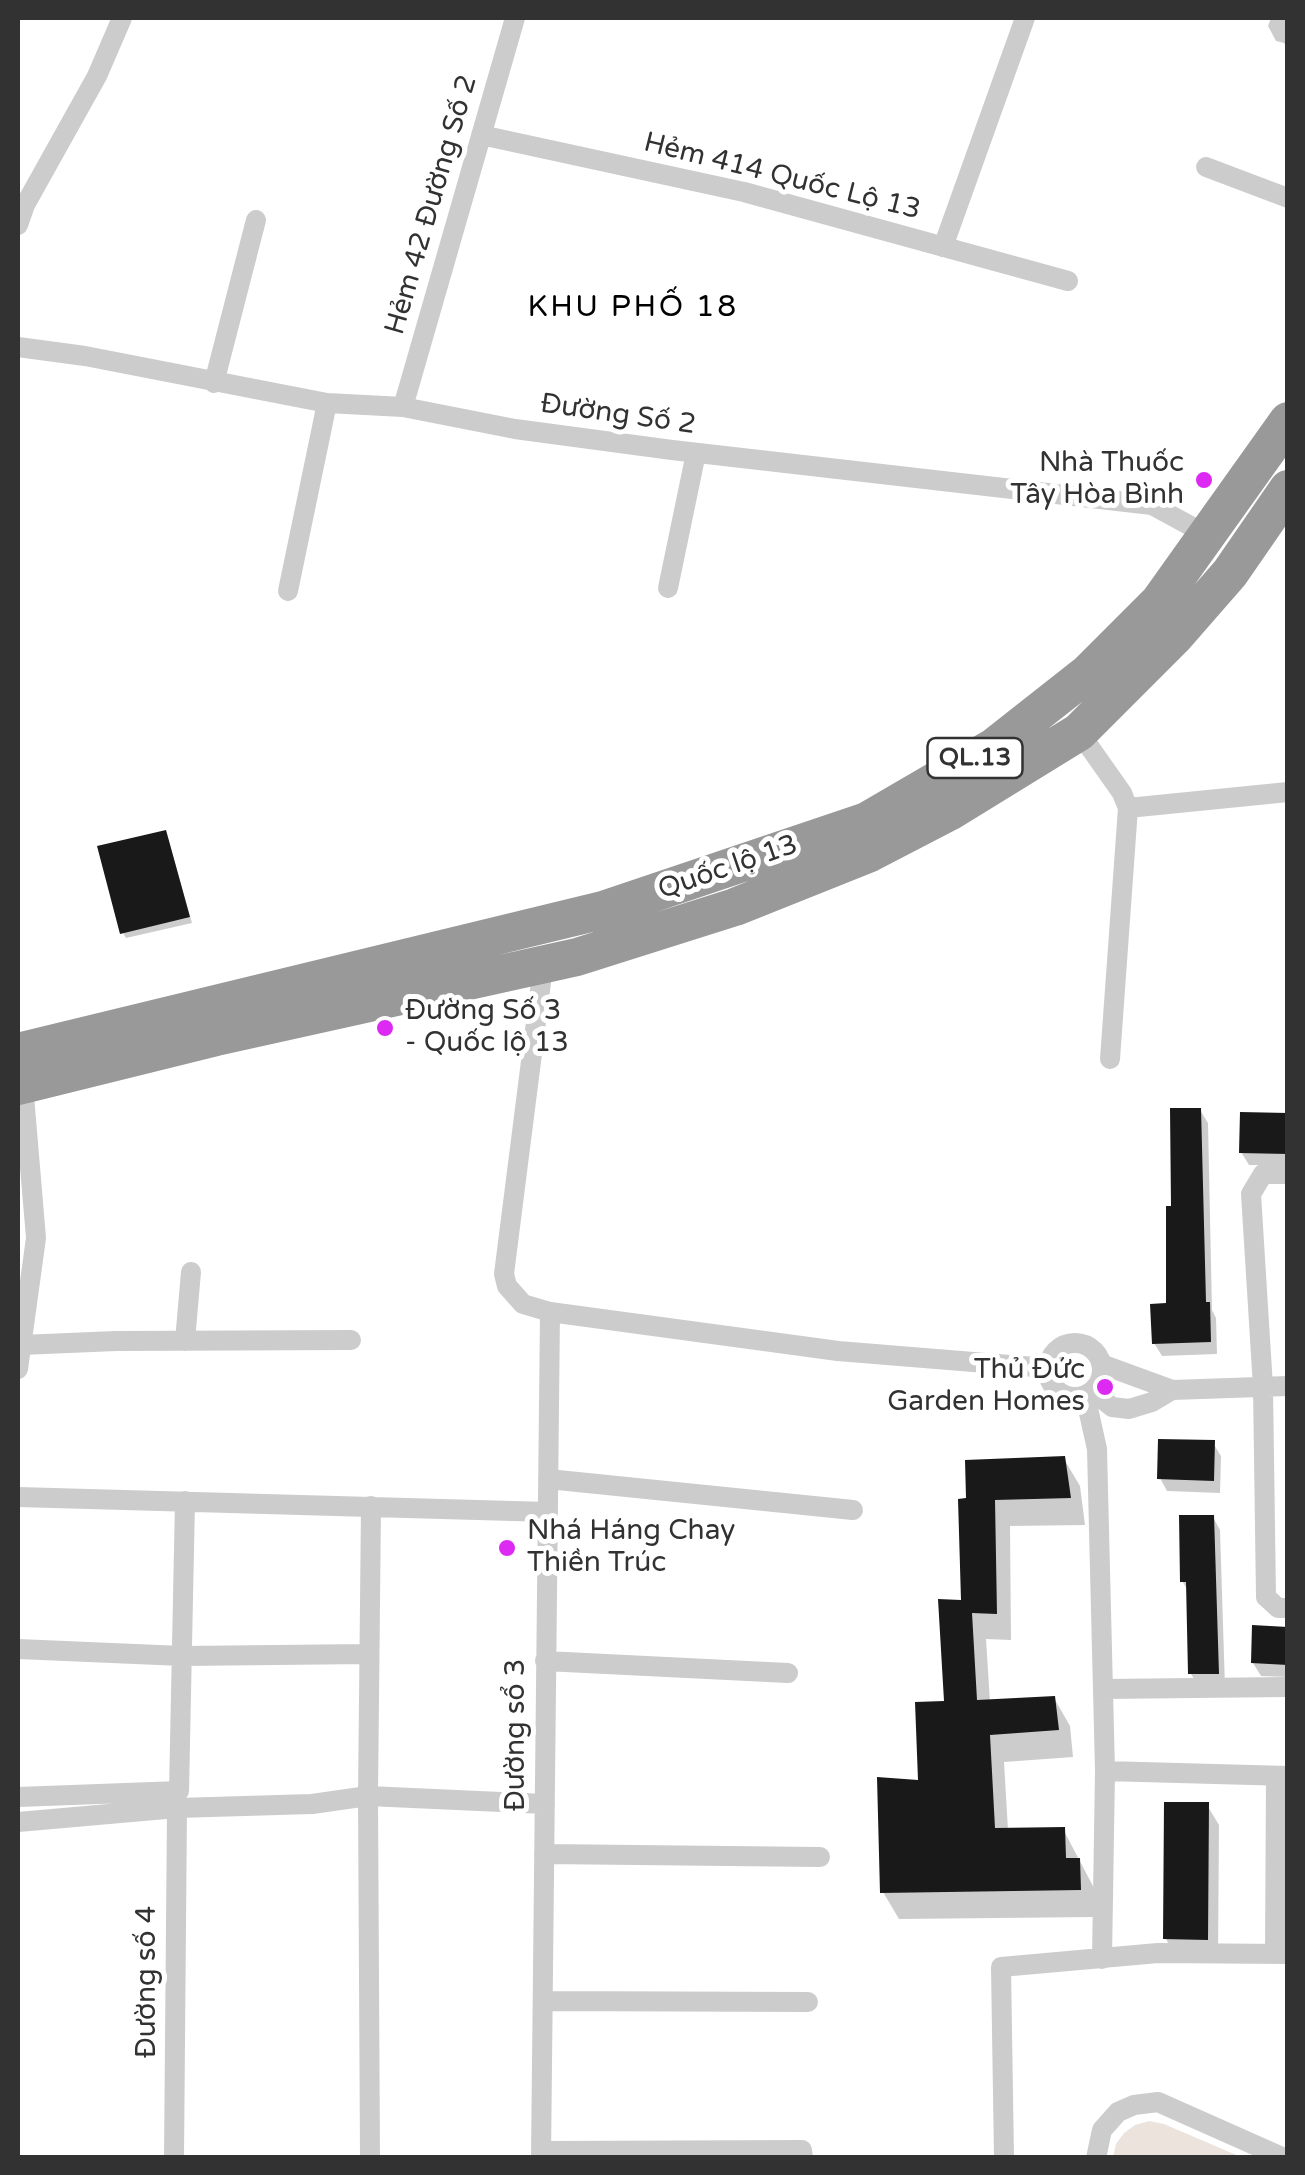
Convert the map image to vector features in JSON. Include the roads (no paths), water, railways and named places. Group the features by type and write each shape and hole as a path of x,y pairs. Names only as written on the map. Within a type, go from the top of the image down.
{"highway":[{"name":"Quốc lộ 13","path":"19,1074 603,910 867,820 994,747 1088,672 1160,602 1288,422"},
{"name":"Quốc lộ 13","path":"19,1074 216,1037 544,966 735,907 870,853 950,812 1079,732 1176,636 1223,582 1288,488"}],"street":[{"path":"18,225 97,76 122,18"},
{"name":"Hẻm 42 Đường Số 2","path":"403,407 515,18"},
{"path":"943,247 1025,18"},
{"name":"Hẻm 414 Quốc Lộ 13","path":"481,135 744,192 1068,280"},
{"path":"1206,166 1288,198"},
{"path":"214,383 256,220"},
{"name":"Đường Số 2","path":"18,347 86,356 328,403 403,407 515,429 696,453 1152,505 1208,536"},
{"path":"288,591 328,403"},
{"path":"668,588 696,453"},
{"path":"1079,732 1122,793 1128,808 1110,1060"},
{"path":"1128,808 1288,792"},
{"path":"545,926 544,966 504,1274 507,1286 523,1304 550,1312 838,1351 1047,1368"},
{"path":"18,1369 36,1238 19,1074"},
{"path":"1288,1174 1263,1174 1251,1194 1262,1387 1266,1597 1278,1608 1288,1608"},
{"path":"185,1341 191,1272"},
{"name":"Đường sổ 3","path":"541,2154 550,1312"},
{"path":"21,1346 350,1340"},
{"path":"1101,1364 1098,1384 1088,1393 1072,1397 1059,1392 1050,1382 1047,1368 1050,1357 1068,1343 1091,1348 1101,1364 1172,1390 1288,1386"},
{"path":"1088,1393 1112,1407 1129,1409 1172,1390"},
{"path":"1088,1393 1097,1449 1103,1690 1102,1959"},
{"path":"548,1479 853,1510"},
{"path":"18,1497 548,1512"},
{"path":"18,1797 179,1791 185,1501"},
{"path":"370,2158 371,1506"},
{"path":"18,1648 182,1656 369,1654"},
{"path":"545,1661 788,1673"},
{"path":"1103,1690 1288,1687"},
{"path":"1004,2158 1001,1968 1158,1953 1281,1954 1282,1776 1105,1771"},
{"path":"18,1822 177,1808 312,1804 368,1796 545,1804"},
{"name":"Đường số 4","path":"174,2158 177,1808"},
{"path":"544,1854 820,1857"},
{"path":"543,2002 808,2002"},
{"path":"1096,2158 1102,2130 1118,2112 1158,2102 1284,2158"},
{"path":"541,2154 802,2150 803,2158"}],"place":[{"name":"Nhà Thuốc Tây Hòa Bình","path":"1204,480"},
{"name":"Đường Số 3 - Quốc lộ 13","path":"385,1028"},
{"name":"Thủ Đức Garden Homes","path":"1105,1387"},
{"name":"Nhá Háng Chay Thiền Trúc","path":"507,1548"}],"district":[{"name":"KHU PHỐ 18","path":"633,308"}]}
